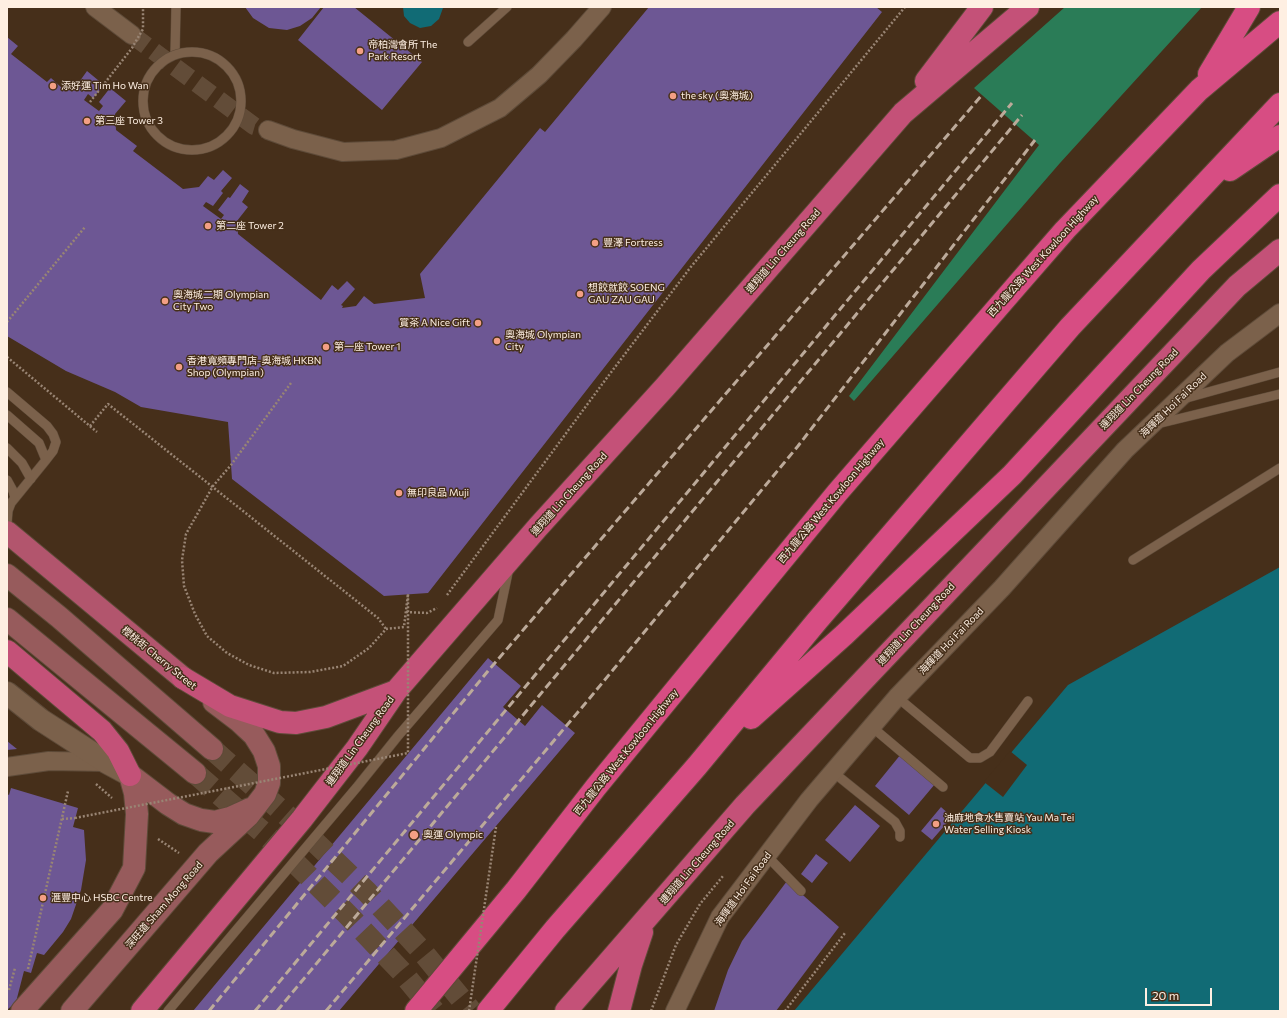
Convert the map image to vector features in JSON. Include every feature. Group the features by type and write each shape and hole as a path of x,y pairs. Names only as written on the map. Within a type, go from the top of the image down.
{"highway":[{"path":"903,113 982,7"},
{"name":"連翔道 Lin Cheung Road","path":"142,1011 311,807 357,748 396,691 538,527 665,388 903,113 1028,7"},
{"path":"1199,90 1250,7"},
{"name":"西九龍公路 West Kowloon Highway","path":"416,1011 516,890 596,787 837,493 1065,230 1199,90 1280,22"},
{"path":"488,1011 556,929 697,766 817,621 1070,327 1280,104"},
{"path":"1189,201 1280,136"},
{"path":"697,766 844,635 1012,475 1201,270 1280,195"},
{"name":"連翔道 Lin Cheung Road","path":"566,1011 646,921 745,805 1237,286 1280,250"},
{"path":"7,651 102,731 118,751 130,774"},
{"path":"183,678 230,706 280,722 296,723 326,717 396,691"},
{"path":"619,1011 631,965 646,921"}],"main road":[{"name":"櫻桃街 Cherry Street","path":"9,534 183,678 239,721 254,735 264,751 269,766 269,783 265,794 259,803"},
{"path":"7,575 59,617 212,749"},
{"path":"7,619 195,773"},
{"path":"130,774 168,804 184,814 201,820 215,822 230,818 259,803"},
{"path":"22,1011 112,910 134,868 138,814 135,792 130,774"},
{"name":"深旺道 Sham Mong Road","path":"72,1011 208,853 236,829 259,803"}],"street":[{"path":"96,7 132,35"},
{"path":"268,130 293,139 343,152 396,150 441,138 500,108 539,75 574,40 602,7"},
{"name":"海輝道 Hoi Fai Road","path":"675,1011 720,917 833,772 897,697 1002,588 1125,450 1227,353 1280,314"},
{"path":"7,693 41,720 106,762 130,774"},
{"path":"7,767 49,761 106,762"}],"lane":[{"path":"175,54 176,7"},
{"path":"468,42 507,7"},
{"path":"190,51 205,53 219,59 230,70 237,83 241,98 240,113 234,127 224,138 211,146 197,150 183,149 169,144 158,136 149,125 144,111 142,97 146,83 152,71 162,61 175,54 190,51"},
{"path":"1177,401 1280,372"},
{"path":"7,392 48,426 54,434 56,442 53,451 14,498 8,511 7,524 9,534"},
{"path":"1151,426 1280,394"},
{"path":"7,415 39,444 46,460"},
{"path":"7,448 22,463 30,479"},
{"path":"1133,560 1280,468"},
{"path":"7,480 13,490 14,498"},
{"path":"168,1011 357,787 398,736 498,620 511,560"},
{"path":"897,697 970,758 980,758 990,752 1028,701"},
{"path":"872,727 943,787"},
{"path":"833,772 894,822 900,831 900,838"},
{"path":"767,856 801,891"}],"path":[{"path":"90,102 135,42 143,28 143,7"},
{"path":"447,596 592,398 690,268 905,7"},
{"path":"7,322 85,227"},
{"path":"7,357 97,432"},
{"path":"62,819 75,818 408,753 408,594 404,627 386,629 369,648 343,666 310,672 274,673 249,666 227,653 207,636 195,614 184,586 182,560 186,534 213,486 231,465 291,383"},
{"path":"90,426 108,404 378,618 386,629"},
{"path":"406,612 426,614 438,608 442,602"},
{"path":"28,972 68,791"},
{"path":"469,1011 496,826"},
{"path":"152,835 184,856"},
{"path":"785,1011 845,933"},
{"path":"7,993 15,968"}],"green space":[{"path":"1065,7 1202,7 1060,163 854,401 849,396 1039,145 974,88"}],"water":[{"path":"403,7 443,8 439,19 431,26 420,28 410,23 404,16"},
{"path":"1280,567 1280,1011 794,1011 1068,685"}],"pier":[{"path":"1010,751 1027,765 1003,797 984,782"}],"building":[{"path":"245,7 321,7 312,18 300,26 287,30 269,28 253,18"},
{"name":"帝柏灣會所 The Park Resort","path":"324,7 354,7 422,62 382,110 298,40"},
{"name":"奧海城二期 Olympian City Two","path":"649,7 876,7 882,12 428,593 384,596 232,479 228,422 141,407 115,392 66,371 7,336 7,37 18,46 11,54 47,82 51,78 62,88 77,85 87,71 104,85 93,98 88,94 84,100 99,111 103,106 99,102 110,88 126,101 115,114 116,130 137,146 133,151 183,189 199,187 208,176 214,180 223,170 232,178 221,191 223,193 213,206 206,202 203,206 221,219 224,215 218,210 228,197 230,198 240,184 249,191 242,202 248,207 237,221 238,234 321,300 332,285 338,290 347,281 355,289 341,305 343,306 342,308 356,306 364,296 374,304 425,298 420,274 540,128 545,132"},
{"name":"奧運 Olympic","path":"488,658 521,686 503,707 525,726 542,705 575,733 339,1011 193,1011"},
{"path":"7,741 17,749 7,750"},
{"path":"901,754 935,784 909,815 875,786"},
{"name":"滙豐中心 HSBC Centre","path":"11,788 78,808 73,827 84,830 86,860 81,890 71,919 63,932 44,955 37,953 31,973 24,971 16,1002 7,1010 7,794 9,795"},
{"path":"855,805 880,826 850,862 825,840"},
{"name":"油麻地食水售賣站 Yau Ma Tei Water Selling Kiosk","path":"941,807 952,817 932,840 921,831"},
{"path":"816,854 828,863 812,883 801,874"},
{"path":"787,881 839,927 776,1011 714,1011 728,970 742,941"}],"tunnel":[{"path":"132,35 254,126 268,130"},
{"path":"212,749 293,821 367,892 421,950 471,1011"},
{"path":"195,773 274,842 346,913 401,971 434,1011"}],"railway":[{"path":"209,1011 488,671 982,95"},
{"path":"255,1011 1012,103"},
{"path":"277,1011 1022,115"},
{"path":"326,1011 589,699 798,446 1035,140"}],"place":[{"name":"帝柏灣會所 The Park Resort","path":"360,51"},
{"name":"添好運 Tim Ho Wan","path":"53,86"},
{"name":"the sky (奧海城)","path":"673,96"},
{"name":"第三座 Tower 3","path":"87,121"},
{"name":"第二座 Tower 2","path":"208,226"},
{"name":"豐澤 Fortress","path":"595,243"},
{"name":"想餃就餃 SOENG GAU ZAU GAU","path":"580,294"},
{"name":"奧海城二期 Olympian City Two","path":"165,301"},
{"name":"賞茶 A Nice Gift","path":"478,323"},
{"name":"奧海城 Olympian City","path":"497,341"},
{"name":"第一座 Tower 1","path":"326,347"},
{"name":"香港寬頻專門店-奧海城 HKBN Shop (Olympian)","path":"179,367"},
{"name":"無印良品 Muji","path":"399,493"},
{"name":"油麻地食水售賣站 Yau Ma Tei Water Selling Kiosk","path":"936,824"},
{"name":"奧運 Olympic","path":"414,835"},
{"name":"滙豐中心 HSBC Centre","path":"43,898"}]}
